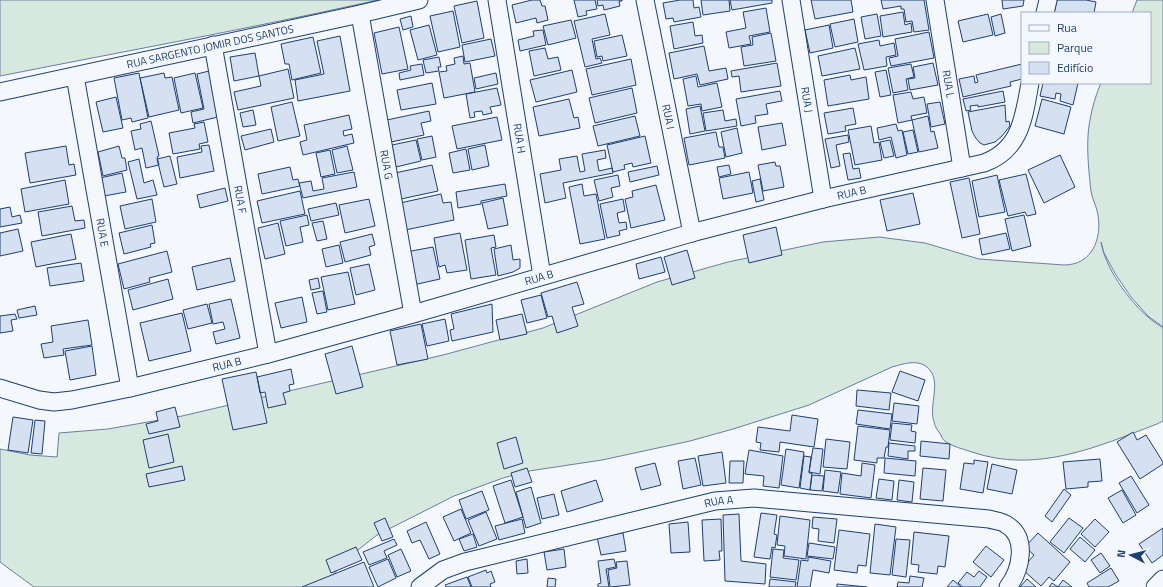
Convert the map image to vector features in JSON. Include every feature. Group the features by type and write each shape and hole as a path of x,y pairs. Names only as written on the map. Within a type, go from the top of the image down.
{"street":[{"name":"RUA SARGENTO JOMIR DOS SANTOS","path":"0,92 419,0"},
{"name":"RUA H","path":"497,0 542,276"},
{"name":"RUA I","path":"645,0 692,233"},
{"name":"RUA J","path":"791,0 823,199"},
{"name":"RUA L","path":"935,0 962,168"},
{"path":"1045,12 1048,0"},
{"name":"RUA G","path":"360,14 413,314"},
{"name":"RUA F","path":"214,45 268,354"},
{"name":"RUA E","path":"75,76 130,388"},
{"name":"RUA B","path":"0,388 39,400 54,402 72,400 130,388 268,354 413,314 692,233 823,199 990,161 1001,154 1015,139 1021,124 1030,84"},
{"name":"RUA A","path":"422,586 443,570 465,562 715,500 754,498 989,519 1005,524 1014,531 1020,542 1019,564 1012,582 1008,587"},
{"path":"1155,587 1163,579"}],"green space":[{"path":"0,0 378,0 237,30 0,76"},
{"path":"1137,0 1163,0 1163,327 1148,316 1131,297 1116,275 1104,253 1101,242 1103,252 1107,262 1125,292 1140,310 1163,328 1163,421 1157,424 1089,449 1066,455 1043,459 1019,460 996,458 959,448 943,440 935,426 933,415 935,386 932,373 927,367 919,363 910,363 892,367 809,405 733,429 690,441 602,460 529,471 503,478 454,496 377,535 349,557 322,587 34,587 0,562 0,449 30,455 57,457 59,433 108,429 182,416 443,355 543,328 657,282 728,262 823,242 879,237 925,243 979,259 1064,265 1082,261 1093,249 1099,224 1097,209 1092,197 1088,164 1089,129 1098,89 1100,84 1151,84 1151,12 1132,12"}],"building":[{"path":"532,0 540,0 542,6 545,6 548,20 537,23 536,18 516,23 512,5"},
{"path":"574,0 595,0 597,9 586,11 587,15 578,17"},
{"path":"597,0 622,1 619,1 620,6 604,10 603,5 598,6"},
{"path":"680,0 693,0 694,8 699,7 701,17 674,22 673,18 666,19 663,3"},
{"path":"701,0 729,0 730,11 703,15"},
{"path":"730,0 772,0 772,3 732,10"},
{"path":"811,0 851,0 853,12 815,19"},
{"path":"881,0 924,0 929,30 914,32 912,21 906,22 904,9 901,9 901,6 883,9"},
{"path":"1002,0 1024,0 1023,6 1003,9"},
{"path":"1057,0 1086,0 1096,2 1094,12 1054,12"},
{"path":"477,1 484,38 462,43 454,6"},
{"path":"766,8 770,32 749,36 751,44 729,48 726,32 746,28 743,12"},
{"path":"453,11 460,47 438,52 430,16"},
{"path":"903,12 905,25 911,23 912,32 883,37 880,16"},
{"path":"605,14 610,35 592,39 596,59 600,58 602,63 585,67 574,21"},
{"path":"877,14 881,36 865,39 861,17"},
{"path":"988,14 993,35 963,42 958,21"},
{"path":"1001,14 1005,33 995,36 991,17"},
{"path":"411,16 413,27 403,30 400,19"},
{"path":"854,19 858,42 835,47 830,24"},
{"path":"571,20 576,38 548,45 543,26"},
{"path":"693,22 695,36 702,35 703,43 674,49 670,26"},
{"path":"429,25 437,55 418,60 410,30"},
{"path":"829,25 833,48 810,53 805,30"},
{"path":"399,27 408,69 382,74 374,33"},
{"path":"543,30 546,45 520,51 518,40 534,36 533,31"},
{"path":"929,32 934,58 891,66 889,58 898,56 895,39"},
{"path":"771,33 776,61 744,66 741,47 753,45 752,37"},
{"path":"622,35 627,56 603,61 602,56 597,57 594,41"},
{"path":"340,36 350,91 298,101 295,80 324,74 317,41"},
{"path":"313,37 321,73 292,80 289,64 285,64 281,44"},
{"path":"491,39 495,56 465,62 462,45"},
{"path":"879,40 880,46 894,43 896,55 886,57 887,66 864,70 858,44"},
{"path":"704,46 709,71 726,68 728,79 700,85 697,74 674,79 669,53"},
{"path":"545,48 548,59 558,57 561,70 534,76 529,51"},
{"path":"855,48 860,69 822,76 818,56"},
{"path":"255,53 259,76 234,81 230,57"},
{"path":"463,56 464,64 470,63 475,92 444,98 439,72 447,71 446,66 455,64 454,58"},
{"path":"439,57 441,67 438,67 439,71 426,73 423,60"},
{"path":"631,59 636,85 592,95 586,69"},
{"path":"777,63 781,86 741,92 739,76 732,77 731,71"},
{"path":"933,63 938,85 910,90 908,79 915,78 913,67"},
{"path":"422,64 424,75 400,80 399,73 411,70 410,66"},
{"path":"911,64 914,77 906,79 908,90 893,93 888,68"},
{"path":"1021,64 1021,79 1010,82 1011,86 963,97 959,79 974,76 975,83 978,82 976,75"},
{"path":"288,69 294,98 238,110 234,92 261,86 259,76"},
{"path":"572,70 577,92 536,102 530,80"},
{"path":"886,70 891,95 880,97 875,72"},
{"path":"209,71 218,117 193,123 191,112 204,109 197,74"},
{"path":"139,73 148,118 132,122 131,118 122,120 114,78"},
{"path":"164,73 165,78 172,77 179,110 149,117 140,78"},
{"path":"195,73 203,108 181,113 174,78"},
{"path":"496,73 498,84 476,89 474,78"},
{"path":"850,75 851,80 866,77 869,99 828,106 824,80"},
{"path":"696,76 698,87 717,83 722,107 702,111 701,104 688,106 683,79"},
{"path":"432,83 436,104 401,110 397,90"},
{"path":"1043,84 1078,84 1073,105 1060,101 1061,94 1056,93 1055,99 1040,96"},
{"path":"497,88 501,105 490,107 492,113 483,115 482,111 474,112 475,117 470,118 466,94"},
{"path":"632,88 637,113 595,123 589,98"},
{"path":"780,91 782,101 766,104 768,114 755,116 756,123 741,126 736,99"},
{"path":"1003,91 1005,102 978,107 978,105 970,106 971,110 966,111 963,99"},
{"path":"911,92 913,99 924,97 927,113 911,116 912,120 898,123 893,95"},
{"path":"116,97 123,128 103,132 96,102"},
{"path":"569,99 574,118 578,117 580,128 539,136 533,107"},
{"path":"1042,99 1071,107 1064,134 1035,126"},
{"path":"292,102 300,136 278,141 271,107"},
{"path":"940,102 945,124 931,127 927,104"},
{"path":"1005,105 1006,122 1009,121 1010,126 995,142 984,145 980,143 972,131 968,112"},
{"path":"700,106 705,131 690,134 686,109"},
{"path":"853,108 856,124 845,126 846,131 828,134 824,113"},
{"path":"253,110 256,125 243,127 240,113"},
{"path":"723,110 725,121 736,119 737,126 706,131 703,113"},
{"path":"429,111 431,121 421,123 424,135 391,142 387,120"},
{"path":"349,115 352,129 343,131 344,136 352,134 354,143 303,155 300,142 307,140 304,125"},
{"path":"635,116 640,136 598,146 593,126"},
{"path":"928,116 931,132 934,131 938,148 919,152 912,120"},
{"path":"497,117 502,140 457,149 452,126"},
{"path":"151,121 159,156 157,157 159,165 146,168 142,148 135,150 131,131 141,129 140,124"},
{"path":"204,122 208,142 199,144 200,149 173,154 169,133 195,128 194,124"},
{"path":"782,123 786,145 762,150 758,127"},
{"path":"896,124 898,131 902,130 907,155 896,158 891,137 879,140 877,128"},
{"path":"871,126 874,143 879,142 882,160 855,165 848,130"},
{"path":"737,128 742,153 726,157 721,132"},
{"path":"271,129 274,142 245,150 241,136"},
{"path":"913,130 918,152 908,154 903,132"},
{"path":"716,132 719,147 723,147 725,158 689,165 684,138"},
{"path":"848,135 849,142 836,145 840,166 831,168 825,139"},
{"path":"432,136 436,157 422,160 417,139"},
{"path":"645,136 651,163 633,167 632,163 624,165 625,169 613,172 607,145"},
{"path":"416,140 421,161 396,167 392,145"},
{"path":"890,140 894,156 884,158 880,142"},
{"path":"209,145 214,171 180,178 177,157 202,152 201,146"},
{"path":"485,145 489,166 472,170 468,149"},
{"path":"66,146 69,165 74,164 76,175 30,183 25,153"},
{"path":"119,146 122,158 125,158 127,170 103,176 98,152"},
{"path":"347,146 353,170 337,173 332,150"},
{"path":"466,149 470,170 453,173 449,153"},
{"path":"330,150 335,174 321,177 316,153"},
{"path":"605,150 606,158 597,160 599,171 612,168 613,173 563,183 566,198 545,203 540,174 561,170 559,159 577,156 580,172 585,171 582,154"},
{"path":"850,153 853,169 859,168 861,178 848,180 843,154"},
{"path":"1060,155 1075,187 1044,203 1028,170"},
{"path":"170,156 177,184 164,187 157,159"},
{"path":"139,159 144,183 153,180 157,195 137,199 128,162"},
{"path":"775,162 776,166 780,166 784,187 763,191 758,165"},
{"path":"432,165 438,191 401,199 395,173"},
{"path":"729,165 731,174 719,177 717,167"},
{"path":"657,166 659,175 630,182 628,172"},
{"path":"290,167 293,180 298,179 300,186 262,194 258,174"},
{"path":"354,172 357,187 303,198 299,183 311,181 313,191 324,189 322,178"},
{"path":"749,172 753,193 723,199 719,178"},
{"path":"122,173 126,192 104,196 100,178"},
{"path":"1026,174 1036,214 1027,216 1025,212 1008,216 999,180"},
{"path":"618,175 620,186 611,188 613,197 599,201 594,180"},
{"path":"997,175 1005,212 979,217 972,181"},
{"path":"969,178 980,234 962,238 950,182"},
{"path":"760,179 764,200 756,202 752,181"},
{"path":"65,180 69,204 25,212 21,189"},
{"path":"505,184 507,196 481,201 481,204 458,208 456,192"},
{"path":"582,184 584,196 596,194 605,239 580,244 569,187"},
{"path":"656,185 665,220 631,228 625,199 633,197 632,191"},
{"path":"225,188 228,201 200,208 197,195"},
{"path":"300,191 305,214 262,223 257,201"},
{"path":"913,193 920,224 887,231 880,200"},
{"path":"441,194 443,203 451,202 454,220 405,230 400,203"},
{"path":"503,198 508,225 488,229 482,203"},
{"path":"152,199 156,222 125,229 120,206"},
{"path":"369,199 375,226 345,233 339,205"},
{"path":"623,199 625,211 617,213 619,223 626,222 627,229 619,231 620,235 607,238 600,204"},
{"path":"336,203 339,215 311,221 308,209"},
{"path":"72,206 75,221 84,220 85,228 42,236 38,212"},
{"path":"10,207 12,217 20,215 22,223 0,227 0,209"},
{"path":"307,215 309,225 300,227 303,242 286,246 280,221"},
{"path":"1024,215 1031,246 1012,251 1005,219"},
{"path":"323,221 327,239 317,241 312,223"},
{"path":"278,223 285,254 265,259 258,228"},
{"path":"152,225 155,243 150,244 151,247 124,254 119,233"},
{"path":"776,227 782,255 749,263 743,235"},
{"path":"18,229 23,251 0,256 0,233"},
{"path":"460,233 467,270 447,273 445,265 439,267 434,238"},
{"path":"1006,233 1010,249 982,255 979,239"},
{"path":"71,234 76,259 36,267 31,242"},
{"path":"372,234 375,245 369,247 371,255 345,262 340,242"},
{"path":"494,235 496,247 491,248 496,275 471,279 465,240"},
{"path":"339,245 343,263 326,267 322,249"},
{"path":"511,245 513,260 520,259 520,268 513,272 498,276 494,249"},
{"path":"433,247 440,279 413,285 406,252"},
{"path":"687,250 695,278 672,285 664,257"},
{"path":"167,251 172,272 149,278 150,282 124,289 118,264"},
{"path":"661,257 665,272 639,279 636,264"},
{"path":"230,258 235,281 197,290 192,267"},
{"path":"81,263 84,281 50,286 47,268"},
{"path":"369,264 375,290 356,295 350,268"},
{"path":"348,272 355,304 328,310 321,277"},
{"path":"318,278 320,288 311,290 309,280"},
{"path":"168,279 173,299 133,310 128,290"},
{"path":"577,282 584,304 572,307 578,326 557,333 552,316 548,317 541,293"},
{"path":"323,291 327,312 317,314 312,293"},
{"path":"541,295 547,318 527,323 521,300"},
{"path":"302,297 307,322 281,328 275,303"},
{"path":"231,299 240,338 216,344 213,332 225,329 223,322 213,324 209,304"},
{"path":"207,304 212,323 188,329 183,310"},
{"path":"492,304 493,332 452,341 450,330 454,329 451,314"},
{"path":"35,306 37,315 19,318 17,310"},
{"path":"182,313 191,351 149,361 140,323"},
{"path":"15,314 17,319 11,320 13,331 0,333 0,316"},
{"path":"522,314 527,334 500,340 496,320"},
{"path":"445,319 449,341 427,346 422,324"},
{"path":"88,320 92,345 63,349 64,355 44,358 41,344 53,342 51,326"},
{"path":"421,324 428,359 397,365 390,331"},
{"path":"92,346 96,375 70,380 65,351"},
{"path":"352,346 363,387 336,394 325,354"},
{"path":"291,369 294,384 289,385 290,391 283,393 286,404 268,408 265,392 260,393 257,377"},
{"path":"900,371 925,380 918,401 892,392"},
{"path":"256,372 267,423 233,430 222,379"},
{"path":"857,390 891,393 889,410 856,406"},
{"path":"894,403 919,406 917,424 892,421"},
{"path":"175,407 180,427 149,434 146,424 158,421 156,412"},
{"path":"858,410 892,414 890,429 856,424"},
{"path":"792,415 818,419 814,447 780,442 779,452 760,450 761,443 756,442 758,427 790,431"},
{"path":"13,417 33,420 28,453 8,450"},
{"path":"35,420 45,421 42,454 31,453"},
{"path":"892,423 912,425 911,431 916,432 915,443 890,440"},
{"path":"858,426 890,430 888,447 886,447 884,458 877,458 877,463 854,460"},
{"path":"1133,432 1137,440 1146,435 1163,462 1163,464 1140,479 1117,442"},
{"path":"168,434 174,462 149,468 143,440"},
{"path":"516,437 523,463 504,469 497,443"},
{"path":"826,439 850,442 847,469 823,467"},
{"path":"921,441 950,444 949,459 920,456"},
{"path":"889,443 915,446 915,451 908,451 908,459 888,456"},
{"path":"813,448 823,449 820,474 809,472"},
{"path":"786,449 804,452 799,488 781,485"},
{"path":"749,450 783,456 779,488 763,486 764,476 745,474"},
{"path":"722,452 726,483 703,486 698,456"},
{"path":"804,456 811,457 809,473 812,473 810,490 800,488"},
{"path":"695,458 701,485 683,489 678,461"},
{"path":"885,458 916,461 915,476 884,473"},
{"path":"1100,459 1102,481 1088,482 1088,487 1066,489 1063,462"},
{"path":"974,460 988,462 983,493 960,489 964,463 974,464"},
{"path":"730,461 744,461 743,483 729,483"},
{"path":"655,463 661,485 641,490 635,468"},
{"path":"862,463 875,465 871,498 840,494 842,473 861,476"},
{"path":"992,464 1017,470 1012,494 987,489"},
{"path":"182,466 185,480 149,487 146,474"},
{"path":"527,468 532,482 515,487 511,473"},
{"path":"923,468 946,470 943,501 920,499"},
{"path":"825,470 841,472 838,493 823,491"},
{"path":"812,475 824,476 822,491 810,490"},
{"path":"1131,476 1149,505 1137,513 1119,483"},
{"path":"879,479 894,481 892,500 876,498"},
{"path":"511,480 523,517 505,523 493,486"},
{"path":"596,480 603,501 567,512 561,491"},
{"path":"899,480 914,482 912,502 897,500"},
{"path":"531,487 541,523 526,528 516,492"},
{"path":"1064,489 1071,495 1052,522 1045,516"},
{"path":"1122,490 1136,515 1123,523 1108,498"},
{"path":"482,491 489,510 466,519 459,500"},
{"path":"554,494 559,515 542,519 537,498"},
{"path":"461,509 471,533 454,541 443,517"},
{"path":"486,512 497,539 479,546 468,520"},
{"path":"761,513 777,515 774,534 777,535 775,548 772,547 770,559 754,557"},
{"path":"739,514 741,561 766,564 765,584 725,581 723,515"},
{"path":"780,516 810,520 806,559 784,556 785,546 777,545"},
{"path":"813,517 837,519 834,543 818,541 819,529 812,528"},
{"path":"385,518 393,537 382,541 374,523"},
{"path":"1069,518 1083,528 1064,553 1050,542"},
{"path":"522,519 525,533 499,540 495,526"},
{"path":"721,519 722,551 719,551 720,560 704,561 702,520"},
{"path":"1095,519 1109,532 1095,547 1081,534"},
{"path":"426,522 440,554 429,559 420,540 412,543 407,531"},
{"path":"688,522 690,552 671,553 669,524"},
{"path":"875,524 896,527 890,575 870,573"},
{"path":"1163,528 1163,555 1152,563 1139,544"},
{"path":"839,530 870,534 866,566 858,565 857,573 834,570"},
{"path":"914,532 949,536 945,567 938,566 937,574 918,572 919,565 911,564"},
{"path":"623,533 626,551 601,555 597,537"},
{"path":"1038,533 1070,562 1054,581 1049,577 1041,586 1022,569 1034,555 1025,547"},
{"path":"473,534 477,547 464,551 459,539"},
{"path":"1080,537 1095,550 1085,562 1070,549"},
{"path":"394,539 397,545 384,551 387,558 369,565 363,552"},
{"path":"896,539 910,540 906,577 892,575"},
{"path":"809,543 835,547 833,559 807,556"},
{"path":"986,546 1004,560 991,577 973,562"},
{"path":"356,547 362,560 331,573 326,560"},
{"path":"401,549 411,571 397,577 388,555"},
{"path":"564,549 566,567 547,570 544,552"},
{"path":"773,549 784,550 783,558 799,560 796,580 770,577"},
{"path":"1101,553 1110,566 1100,573 1091,560"},
{"path":"808,557 831,561 829,573 813,570 810,587 797,587 801,560 808,561"},
{"path":"388,559 396,578 378,587 369,567"},
{"path":"527,559 528,573 517,574 516,561"},
{"path":"614,559 616,567 606,569 609,587 598,587 598,584 601,583 598,561"},
{"path":"627,561 630,585 610,587 608,570 617,568 616,562"},
{"path":"364,562 374,587 302,587"},
{"path":"1111,568 1119,581 1108,587 1089,587 1087,583"},
{"path":"486,570 487,573 491,571 495,582 490,584 491,587 472,587 468,577"},
{"path":"979,571 987,577 980,587 963,587 958,583 967,572 974,577"},
{"path":"910,576 924,578 922,587 897,587 898,582 909,583"},
{"path":"467,577 471,587 446,587 445,585"},
{"path":"548,578 556,579 555,587 547,587"},
{"path":"770,579 796,582 795,587 769,587"},
{"path":"1027,579 1036,587 1020,587"},
{"path":"953,580 961,587 947,587"},
{"path":"1063,580 1072,587 1058,587"},
{"path":"1052,583 1058,587 1049,587"},
{"path":"837,584 867,587 837,587"}]}
